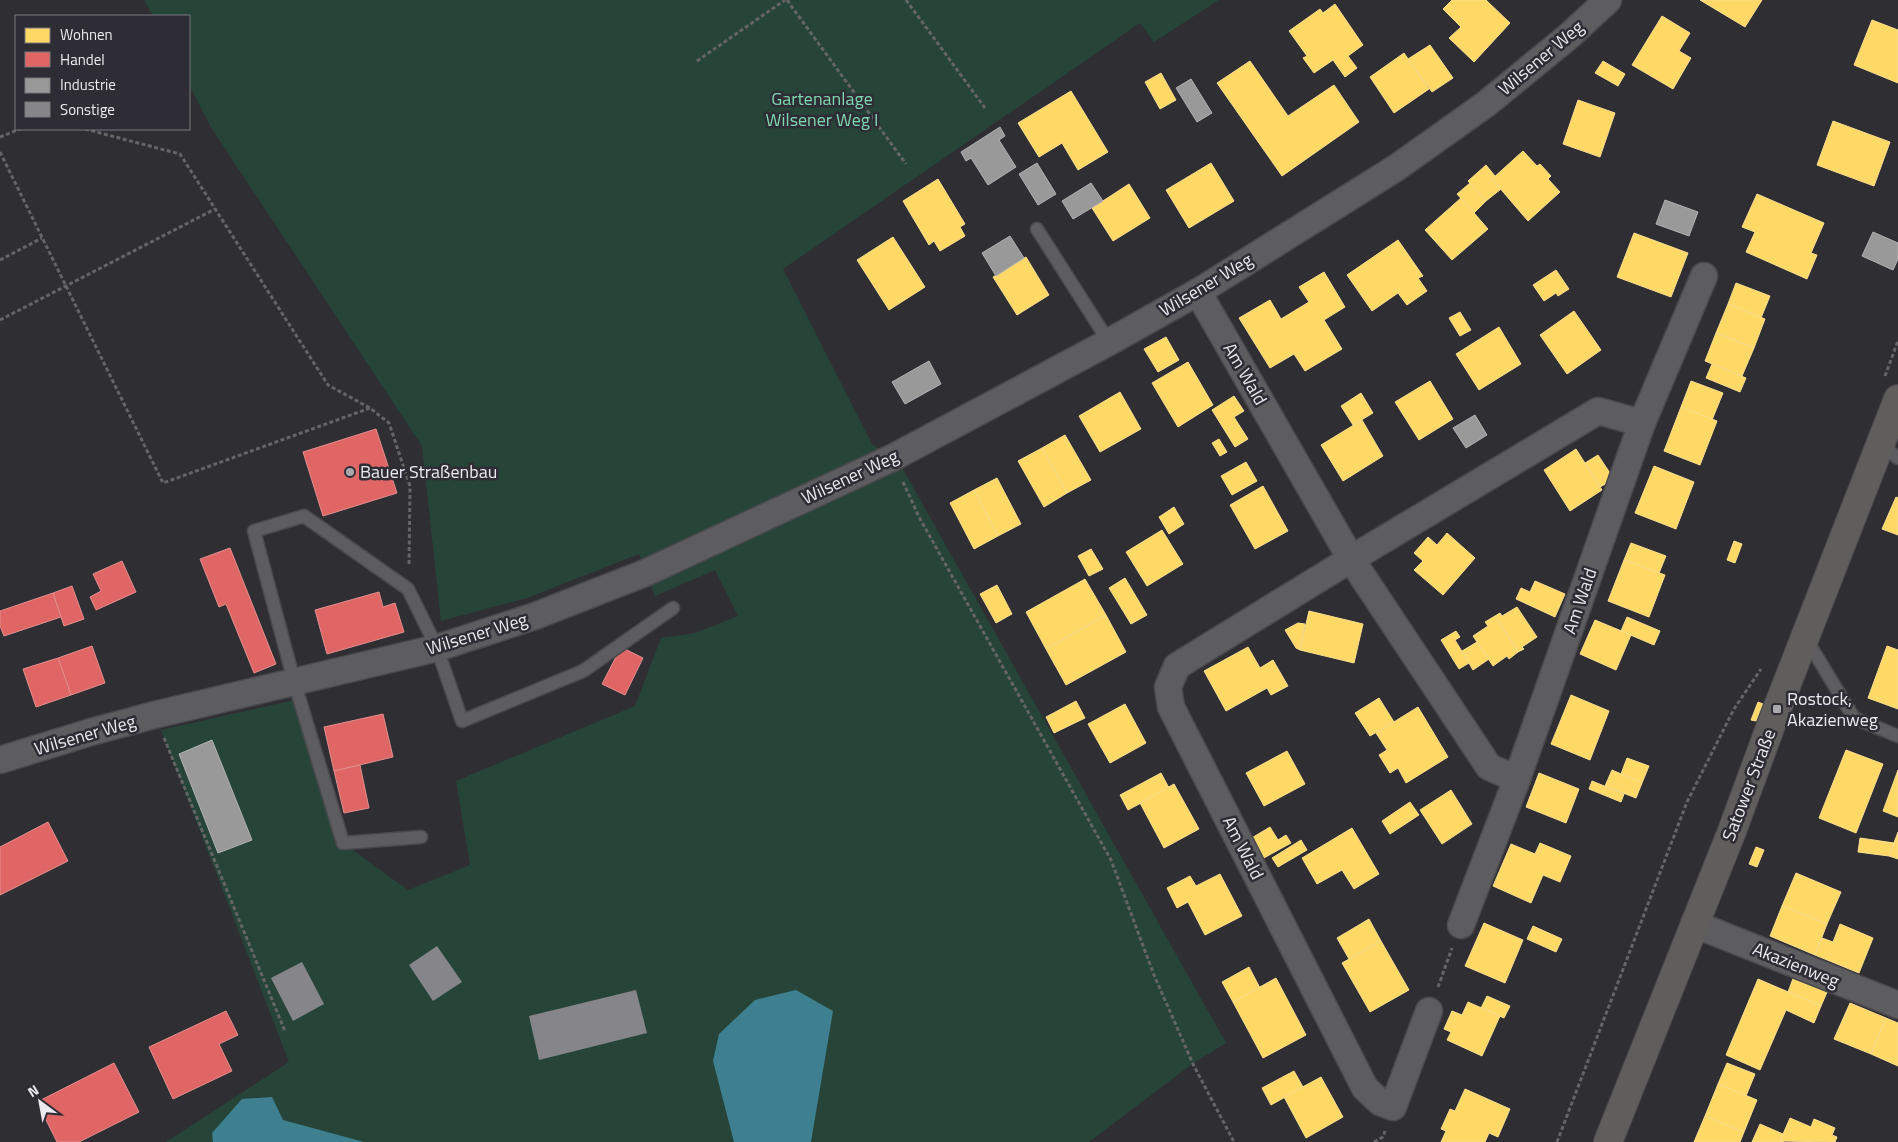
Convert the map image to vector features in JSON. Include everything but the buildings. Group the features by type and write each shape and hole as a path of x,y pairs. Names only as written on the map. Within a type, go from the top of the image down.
{"main road":[{"name":"Satower Straße","path":"1608,1142 1732,831 1805,636 1889,451 1890,392"}],"street":[{"name":"Wilsener Weg","path":"0,760 154,715 437,648 535,616 645,573 892,458 1109,342 1198,292 1396,168 1486,104 1569,36 1608,0"},
{"name":"Am Wald","path":"1461,925 1517,778 1642,423 1704,276"},
{"name":"Am Wald","path":"1198,292 1351,559 1489,768 1517,778"},
{"name":"Am Wald","path":"1429,1011 1393,1107 1380,1102 1365,1088 1171,707 1168,688 1177,666 1598,411 1642,423"},
{"name":"Akazienweg","path":"1694,924 1898,1005"}],"lane":[{"path":"1037,229 1109,342"},
{"path":"421,837 343,843 294,681 254,531 304,516 408,589 437,648 462,721 584,671 673,608"},
{"path":"1805,636 1854,718 1898,736"}],"path":[{"path":"697,62 786,0 906,164"},
{"path":"906,0 985,108"},
{"path":"0,137 18,130"},
{"path":"89,130 180,154 328,385 370,408 388,423 410,486 408,589"},
{"path":"0,152 163,483 370,408"},
{"path":"0,320 215,209"},
{"path":"0,260 42,238"},
{"path":"1890,392 1898,341"},
{"path":"892,458 919,517 1111,860 1154,975 1192,1064 1234,1142"},
{"path":"1557,1142 1687,802 1734,709 1764,664"},
{"path":"154,715 285,1031"},
{"path":"1429,1011 1461,925"}],"green space":[{"name":"Gartenanlage Wilsener Weg I","path":"144,0 1219,0 1154,42 1140,23 783,269 872,444 900,464 1226,1043 1192,1064 1089,1142 166,1142 289,1062 161,730 299,699 343,843 408,890 470,865 456,781 635,706 661,638 695,633 738,616 715,570 655,596 639,554 527,598 441,621 422,446 212,129 190,87 190,15 152,15"}],"water":[{"path":"796,990 833,1011 811,1142 734,1142 713,1061 719,1034 755,1000"},
{"path":"272,1097 283,1120 364,1142 213,1142 212,1133 242,1099"}],"place":[{"name":"Bauer Straßenbau","path":"350,472"},
{"name":"Rostock, Akazienweg","path":"1777,709"}]}
